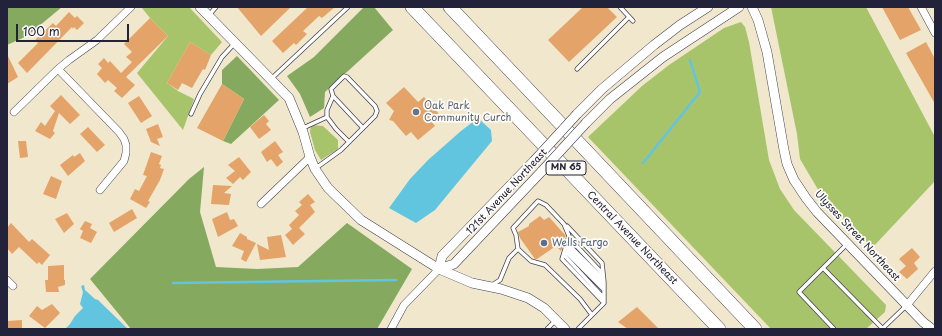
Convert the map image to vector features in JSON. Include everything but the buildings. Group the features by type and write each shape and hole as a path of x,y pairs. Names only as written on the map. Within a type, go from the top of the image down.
{"highway":[{"name":"Central Avenue Northeast","path":"412,7 719,329"},
{"name":"MN 65","path":"450,7 755,329"}],"street":[{"path":"14,112 58,69 97,40 131,7"},
{"path":"200,7 289,98 302,129 315,169 328,188 361,220 439,269 472,283 515,292 528,298 544,308 566,329"},
{"name":"121st Avenue Northeast","path":"439,269 442,256 602,89 627,66 680,25 708,7"},
{"name":"121st Avenue Northeast","path":"391,329 404,305 439,269 454,264 610,99 663,57 739,7"},
{"name":"Ulysses Street Northeast","path":"752,7 758,20 767,52 787,164 794,180 806,198 923,322 932,329"},
{"path":"921,7 935,33"},
{"path":"58,69 119,132 126,145 124,161 100,190"},
{"path":"261,204 310,157"},
{"path":"907,305 935,271"},
{"path":"7,280 13,286"}],"lane":[{"path":"208,15 216,7"},
{"path":"271,80 348,7"},
{"path":"621,8 633,21"},
{"path":"577,69 629,17"},
{"path":"191,114 200,94 222,57 235,43"},
{"path":"315,169 341,150 363,128 375,116 377,111 375,106 347,77 344,76 331,89 333,96 363,128"},
{"path":"333,96 327,110 328,117 336,129 349,142"},
{"path":"302,129 328,117"},
{"path":"592,315 580,299 545,265 531,261 518,249 513,228 538,202 546,205 602,263 604,303"},
{"path":"564,224 569,238 603,274"},
{"path":"569,238 562,259 604,303"},
{"path":"834,329 799,292 848,243"},
{"path":"490,287 500,280 509,258 518,249"},
{"path":"566,249 604,279"},
{"path":"566,249 604,285"},
{"path":"566,249 604,290"},
{"path":"566,249 603,297"},
{"path":"824,268 882,329 907,305"},
{"path":"578,329 604,303"},
{"path":"547,329 556,320"}],"green space":[{"path":"7,7 62,7 27,36 7,45"},
{"path":"189,7 222,42 211,55 190,42 167,83 178,91 194,99 183,130 137,73 168,36 150,18 142,8"},
{"path":"364,7 374,7 393,30 325,92 324,108 310,117 300,94 287,76 314,57"},
{"path":"771,7 866,7 935,137 935,181 872,248 823,198 800,159 797,134"},
{"path":"741,22 745,27 749,42 769,160 780,189 794,210 886,305 885,312 866,329 771,329 588,137 642,86 669,65 724,28"},
{"path":"237,56 279,100 231,144 223,141 244,99 222,84 222,70"},
{"path":"311,125 323,126 338,140 338,149 321,160 315,150 310,132"},
{"path":"204,167 200,212 216,267 257,269 298,267 347,223 412,269 377,329 131,329 90,279 189,179"}],"water":[{"path":"478,118 491,130 492,141 435,210 416,223 389,208 410,179 428,160"},
{"path":"84,285 85,290 98,300 128,329 65,329 83,308 80,304 83,292 81,286"}],"waterway":[{"path":"643,163 700,92 690,60"},
{"path":"173,283 396,280"}],"place":[{"name":"Oak Park Community Curch","path":"416,112"},
{"name":"Wells Fargo","path":"544,243"}]}
